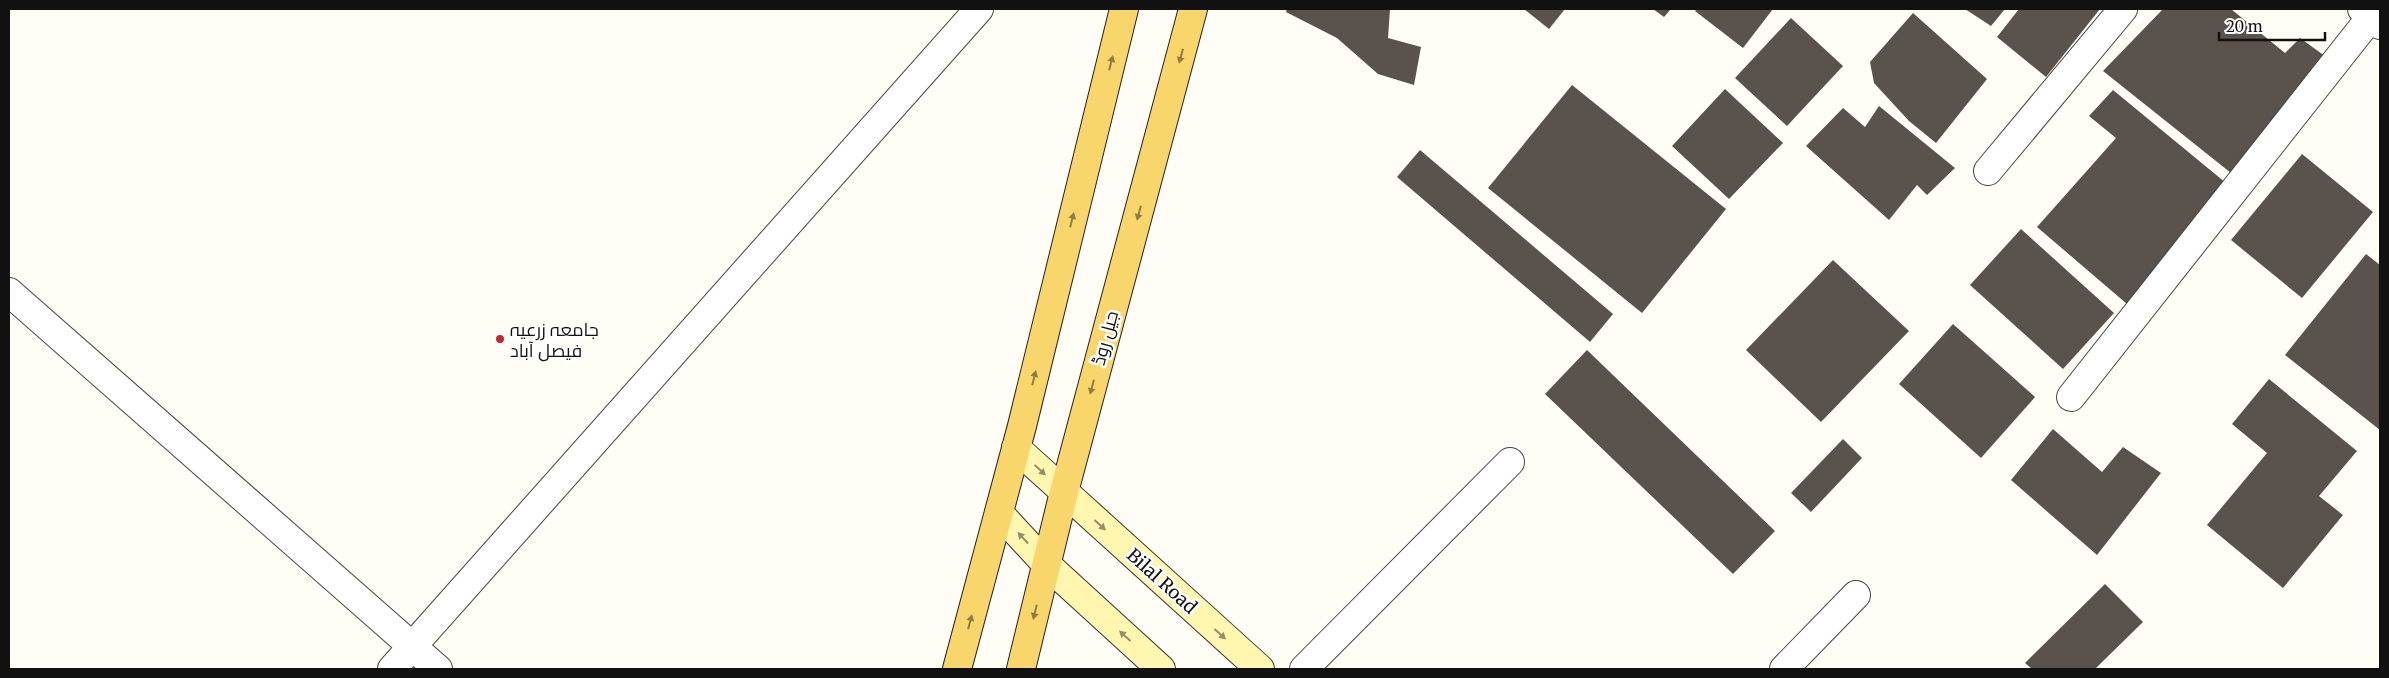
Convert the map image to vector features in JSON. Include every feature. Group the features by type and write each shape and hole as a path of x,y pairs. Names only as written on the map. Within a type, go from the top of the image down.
{"main road":[{"path":"957,669 1016,448 1124,9"},
{"name":"جیل روڈ","path":"1021,669 1064,492 1194,9"},
{"name":"Bilal Road","path":"1016,448 1260,669"},
{"path":"999,513 1046,564 1161,669"}],"street":[{"path":"392,669 978,9"},
{"path":"1988,171 2124,9"},
{"path":"2071,397 2371,17"},
{"path":"9,292 438,669"},
{"path":"1304,669 1510,462"},
{"path":"1784,669 1856,595"}],"building":[{"path":"1287,9 1390,9 1388,38 1421,47 1414,85 1378,74 1337,38 1286,12"},
{"path":"1524,9 1565,9 1549,29"},
{"path":"1653,9 1671,9 1664,17"},
{"path":"1697,9 1773,9 1743,48 1695,11"},
{"path":"1965,9 2005,9 1991,26"},
{"path":"2019,9 2100,9 2046,77 1997,37"},
{"path":"2163,9 2231,9 2285,53 2300,38 2329,59 2231,173 2103,71"},
{"path":"1913,13 1987,79 1936,143 1909,121 1874,83 1870,62"},
{"path":"1791,18 1843,66 1787,126 1735,78"},
{"path":"1572,85 1726,209 1642,313 1488,188"},
{"path":"1725,89 1783,143 1729,199 1672,146"},
{"path":"2113,90 2226,183 2127,304 2037,227 2116,138 2089,116"},
{"path":"1879,106 1955,168 1927,195 1917,185 1889,220 1806,146 1843,108 1865,127"},
{"path":"1420,150 1613,314 1590,342 1397,177"},
{"path":"2302,154 2373,212 2302,298 2231,240"},
{"path":"2021,229 2114,313 2063,369 1970,285"},
{"path":"2366,254 2380,265 2380,430 2285,355"},
{"path":"1833,260 1909,331 1821,422 1746,350"},
{"path":"1953,324 2035,397 1981,458 1899,384"},
{"path":"1587,350 1775,531 1733,574 1545,394"},
{"path":"2269,379 2357,451 2319,496 2343,515 2283,588 2207,525 2267,453 2232,424"},
{"path":"2053,429 2102,472 2123,447 2161,473 2097,555 2011,480"},
{"path":"1843,439 1862,458 1811,512 1791,493"},
{"path":"2105,584 2143,622 2095,669 2032,669 2025,663"}],"place":[{"name":"جامعہ زرعیہ فیصل آباد","path":"500,339"}]}
